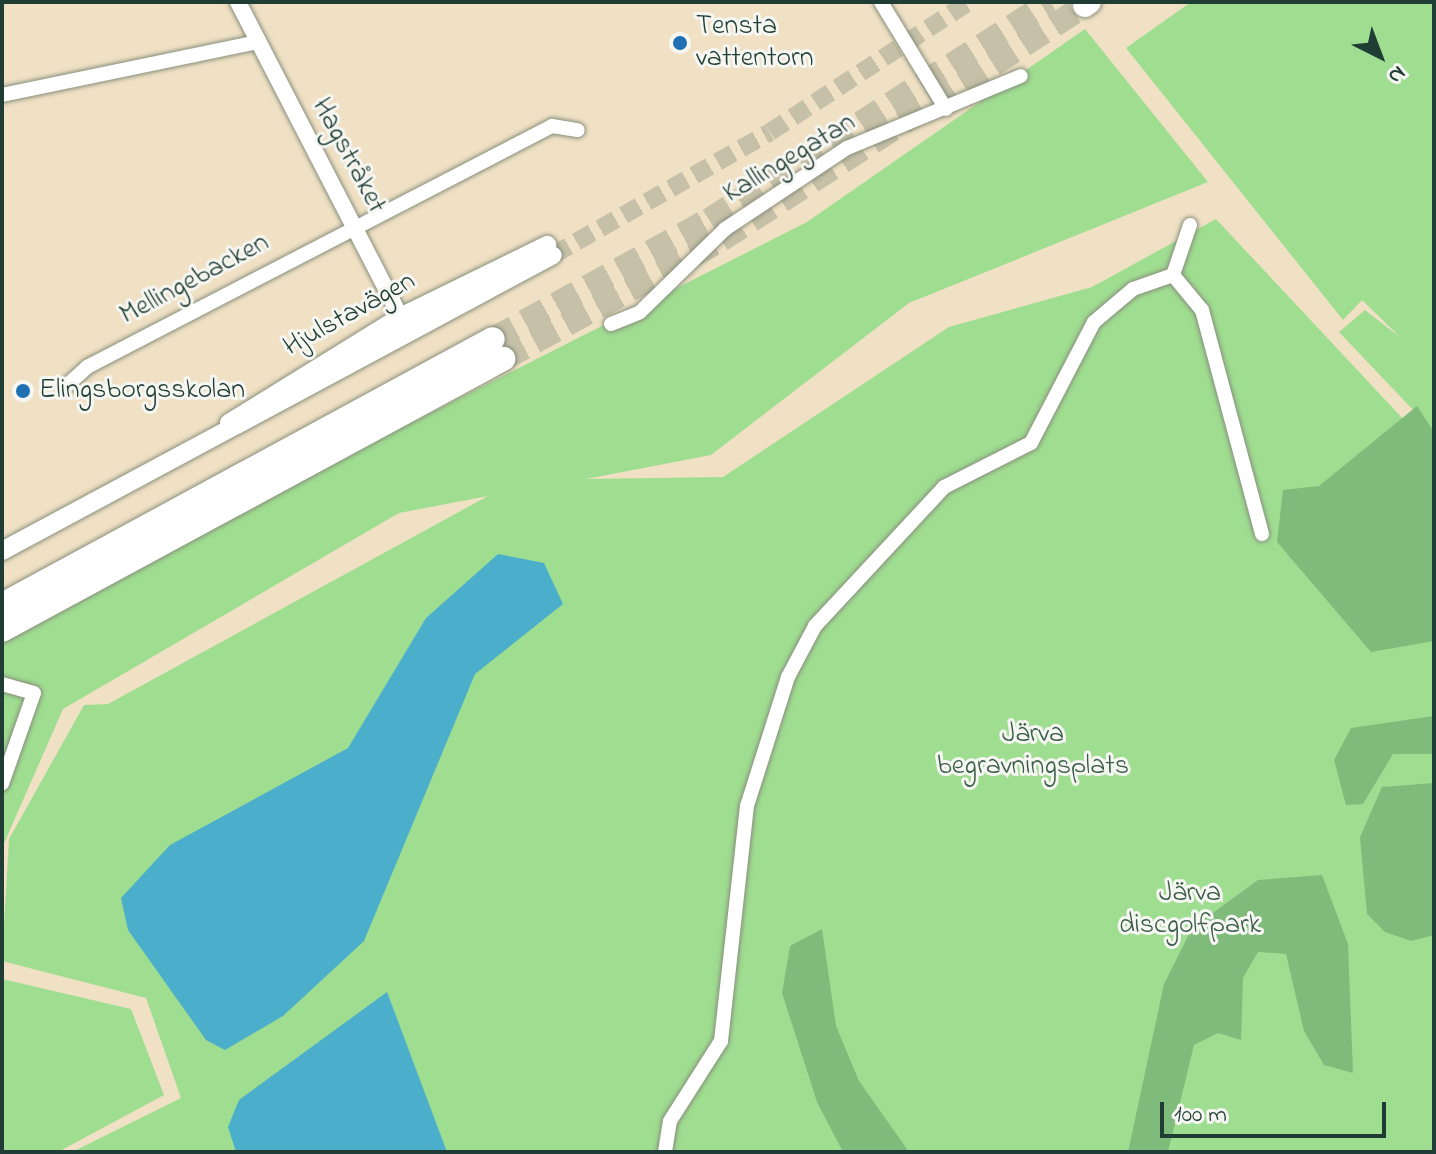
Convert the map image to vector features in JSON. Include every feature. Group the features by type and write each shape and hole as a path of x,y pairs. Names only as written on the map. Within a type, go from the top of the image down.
{"highway":[{"path":"2,630 66,584 498,349"},
{"path":"2,605 66,584"}],"main road":[{"name":"Hjulstavägen","path":"2,551 37,533 409,335 550,250 400,317 268,394 191,451"}],"street":[{"name":"Hagstråket","path":"238,2 356,226 409,335"},
{"path":"881,2 946,109"},
{"path":"2,95 258,42"},
{"name":"Kallingegatan","path":"611,324 640,312 725,229 847,148 1021,76"},
{"name":"Mellingebacken","path":"64,388 87,367 552,126 578,130"},
{"path":"1173,275 1190,225"},
{"path":"1173,275 1202,310 1262,534"},
{"path":"665,1152 670,1121 721,1041 747,806 788,677 815,626 944,487 1031,443 1094,322 1133,289 1173,275"},
{"path":"2,684 34,693 2,784"}],"green space":[{"path":"1191,2 1434,2 1434,432 1339,332 1365,310 1401,338 1362,300 1343,320 1126,48"},
{"name":"Järva begravningsplats","path":"1085,29 1208,182 909,303 711,455 586,479 723,477 949,327 1092,287 1216,219 1434,452 1434,1152 72,1152 181,1098 146,998 2,961 9,839 84,705 108,704 488,496 399,513 63,709 2,848 2,630 807,222"},
{"path":"1417,406 1434,432 1434,641 1371,652 1277,542 1283,490 1319,486"},
{"path":"1434,716 1434,754 1393,754 1363,804 1346,805 1334,760 1351,728"},
{"path":"1434,783 1434,935 1411,941 1385,932 1367,914 1360,837 1382,787"},
{"path":"1322,875 1348,944 1353,1073 1324,1065 1304,1031 1286,954 1258,952 1243,978 1241,1040 1218,1033 1194,1045 1168,1152 1128,1152 1164,984 1192,928 1258,880"},
{"path":"822,929 836,1026 859,1081 909,1152 843,1152 817,1102 782,993 790,946"},
{"path":"2,979 131,1009 164,1095 58,1152 2,1152"}],"water":[{"path":"498,554 544,563 563,604 475,674 364,941 283,1016 225,1050 206,1040 128,930 121,898 170,845 348,748 426,618"},
{"path":"387,992 447,1152 236,1152 228,1127 239,1100"}],"tunnel":[{"path":"553,255 770,132 969,2"},
{"path":"493,339 709,220 1050,2"},
{"path":"503,359 721,240 1085,5"}],"place":[{"name":"Tensta vattentorn","path":"680,43"},
{"name":"Elingsborgsskolan","path":"23,391"}],"park label":[{"name":"Järva discgolfpark","path":"1190,910"}]}
